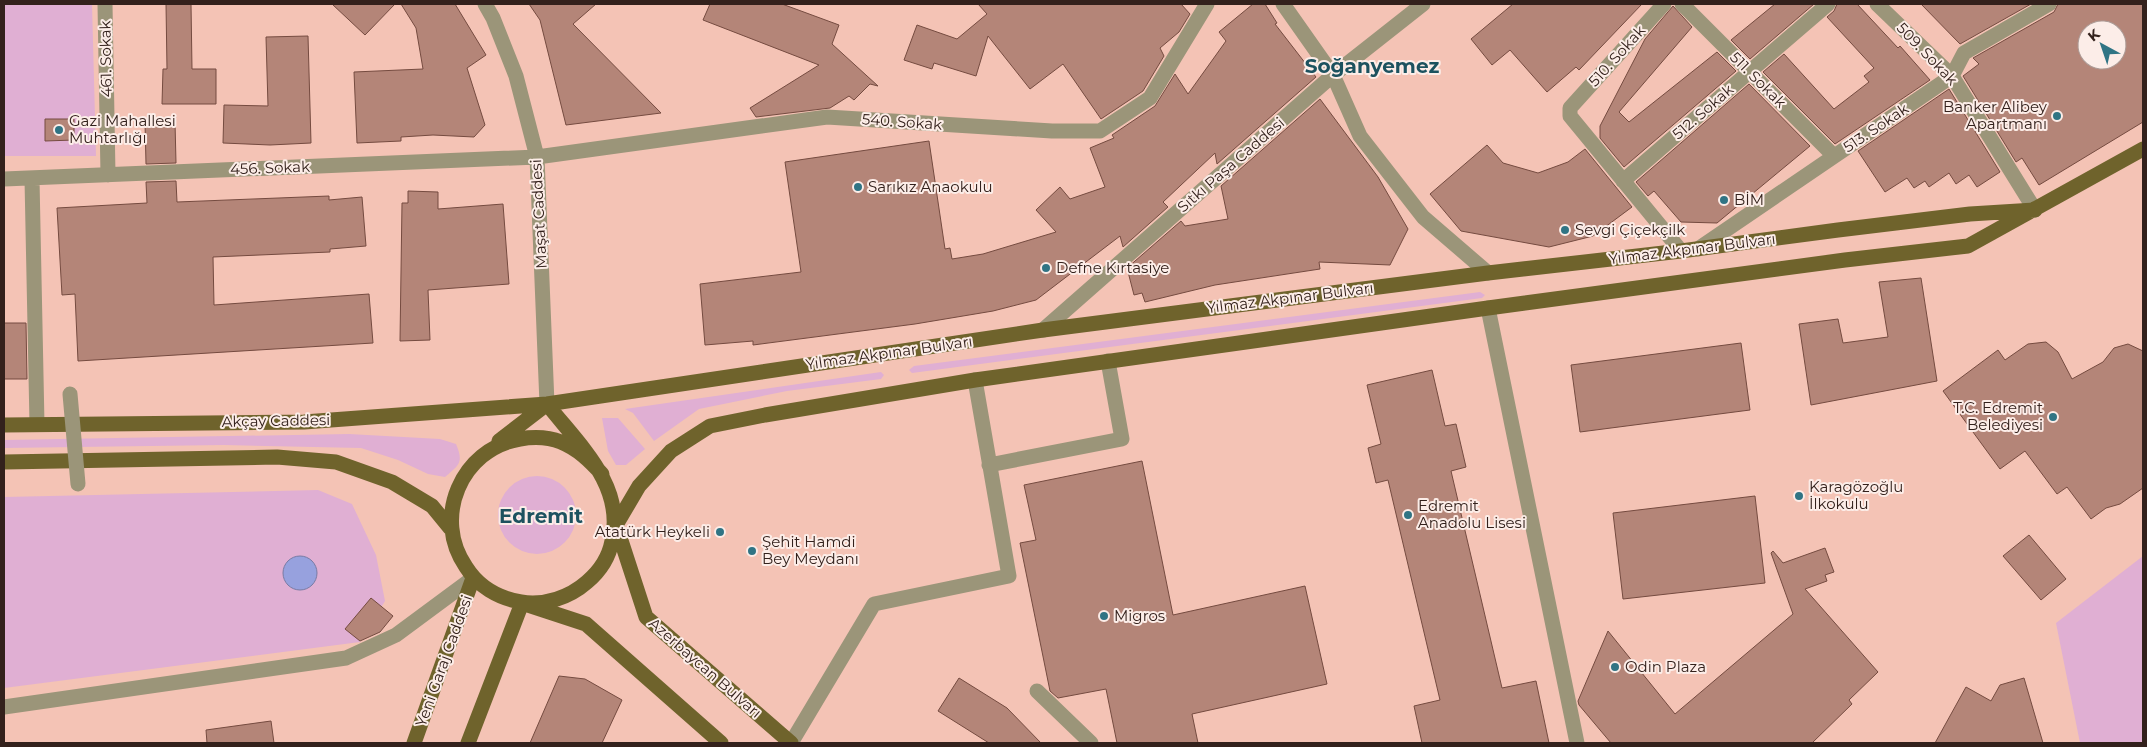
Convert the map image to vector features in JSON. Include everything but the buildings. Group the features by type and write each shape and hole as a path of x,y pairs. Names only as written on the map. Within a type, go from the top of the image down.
{"main road":[{"name":"Yılmaz Akpınar Bulvarı","path":"616,525 639,486 671,451 710,426 765,414 975,380 1488,308 1846,260 1968,246 2143,149"},
{"name":"Yılmaz Akpınar Bulvarı","path":"548,404 1043,330 1488,272 1698,249 1970,214 2035,210"},
{"name":"Akçay Caddesi","path":"4,425 304,422 548,404"},
{"path":"522,603 550,602 575,592 596,575 610,551 616,525 613,498 602,474 548,404 482,454 463,475 452,500 450,528 458,555 473,578 495,594 522,603 586,624 721,743"},
{"path":"482,454 506,442 533,437 560,441 584,454 602,474"},
{"path":"4,462 277,457 336,462 392,482 432,506 450,528"},
{"name":"Azerbaycan Bulvarı","path":"616,525 646,617 791,743"},
{"name":"Yeni Garaj Caddesi","path":"414,743 473,578"},
{"path":"468,743 522,603"}],"street":[{"name":"461. Sokak","path":"105,4 108,175"},
{"name":"Maşat Caddesi","path":"485,4 493,18 516,76 537,157 548,404"},
{"name":"540. Sokak","path":"537,157 827,117 1042,130 1100,131 1150,98 1206,4"},
{"path":"1283,4 1333,75 1360,136 1423,216 1488,272"},
{"name":"Sıtkı Paşa Caddesi","path":"1043,330 1333,75 1423,4"},
{"name":"510. Sokak","path":"1623,181 1570,116 1570,108 1664,4"},
{"name":"511. Sokak","path":"1682,4 1834,156"},
{"name":"512. Sokak","path":"1623,181 1828,4"},
{"name":"509. Sokak","path":"1878,4 1952,76 2035,210"},
{"name":"513. Sokak","path":"1698,249 1952,76 1964,53 2049,4"},
{"name":"456. Sokak","path":"4,179 537,157"},
{"path":"32,179 37,424"},
{"path":"1623,181 1681,251"},
{"path":"1488,308 1577,743"},
{"path":"989,465 1122,439 1108,361"},
{"path":"791,743 874,604 1009,576 975,380"},
{"path":"70,394 78,484"},
{"path":"4,707 346,658 396,635 473,578"},
{"path":"1037,691 1091,743"}],"shaded area":[{"path":"4,4 92,4 96,156 4,156"},
{"path":"1480,292 1485,295 1482,298 912,373 909,370 914,366"},
{"path":"881,372 884,375 881,379 787,391 699,409 654,441 633,413 625,409"},
{"path":"602,418 618,418 645,449 626,465 616,465 608,451"},
{"path":"349,434 440,439 456,444 460,460 457,466 445,477 428,474 398,460 361,448 224,445 4,448 4,440"},
{"path":"529,476 545,476 559,482 570,493 576,507 576,523 570,537 559,548 545,554 529,554 515,548 504,537 498,523 498,507 504,493 515,482"},
{"path":"318,490 352,504 376,555 385,601 360,642 4,688 4,497"},
{"path":"2143,556 2143,743 2080,743 2056,623"}],"water":[{"path":"300,556 312,561 317,573 312,585 300,590 288,585 283,573 288,561"}],"place":[{"name":"Banker Alibey Apartmanı","path":"2057,116"},
{"name":"Gazi Mahallesi Muhtarlığı","path":"59,130"},
{"name":"Sarıkız Anaokulu","path":"858,187"},
{"name":"BİM","path":"1724,200"},
{"name":"Sevgi Çiçekçilk","path":"1565,230"},
{"name":"Defne Kırtasiye","path":"1046,268"},
{"name":"T.C. Edremit Belediyesi","path":"2053,417"},
{"name":"Karagözoğlu İlkokulu","path":"1799,496"},
{"name":"Edremit Anadolu Lisesi","path":"1408,515"},
{"name":"Atatürk Heykeli","path":"720,532"},
{"name":"Şehit Hamdi Bey Meydanı","path":"752,551"},
{"name":"Migros","path":"1104,616"},
{"name":"Odin Plaza","path":"1615,667"}],"district":[{"name":"Soğanyemez","path":"1372,66"},
{"name":"Edremit","path":"541,516"}]}
